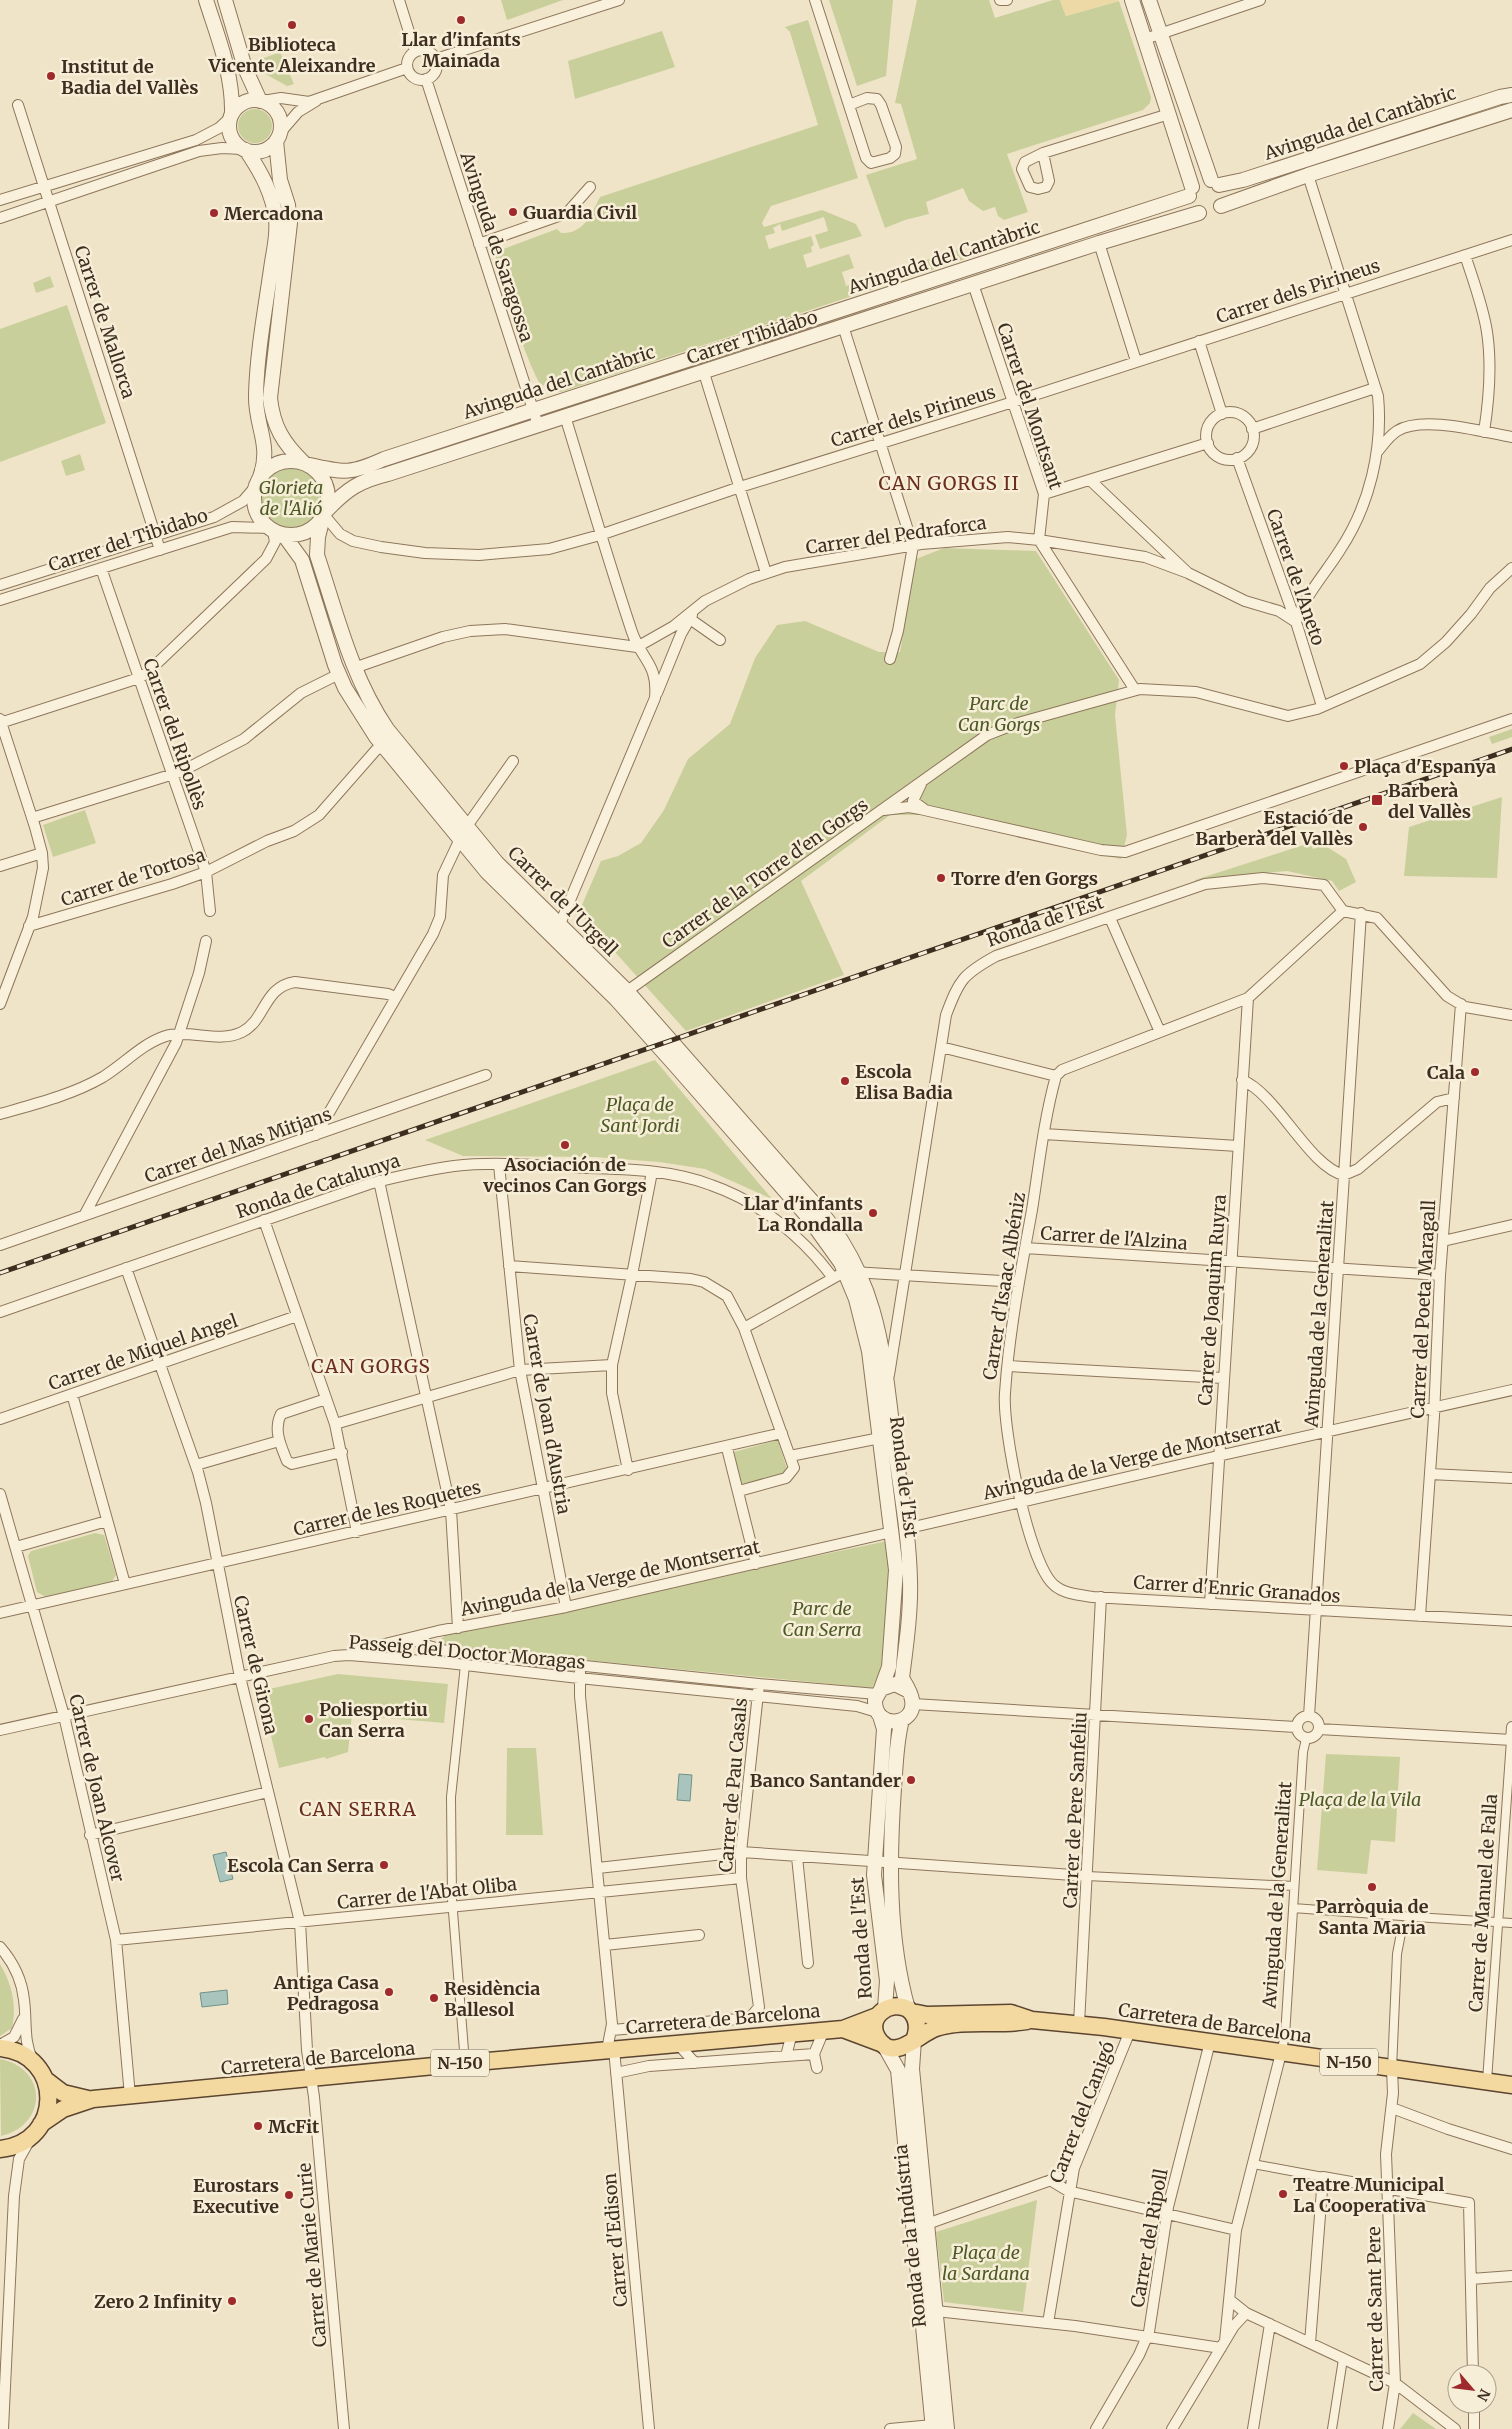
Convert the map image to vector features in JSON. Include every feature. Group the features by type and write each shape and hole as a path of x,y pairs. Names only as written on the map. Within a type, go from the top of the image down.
{"main road":[{"name":"N-150","path":"881,2012 894,2005 927,2015 1011,2014 1032,2020"},
{"path":"910,2010 918,2026 914,2040"},
{"name":"Carretera de Barcelona","path":"93,2099 611,2049 842,2029 881,2012"},
{"path":"881,2012 875,2032 884,2045"},
{"name":"N-150","path":"884,2045 900,2048 933,2029 952,2024 1006,2025 1032,2020"},
{"name":"Carretera de Barcelona","path":"1032,2020 1079,2024 1512,2085"},
{"name":"Carretera de Barcelona","path":"842,2029 884,2045"},
{"name":"N-150","path":"0,2046 15,2050 34,2062 46,2080 63,2093 93,2099"},
{"name":"N-150","path":"37,2130 48,2106 46,2080"},
{"name":"N-150","path":"0,2149 14,2146 63,2109 93,2099"}],"street":[{"path":"206,0 230,74 232,93 229,129 232,139 244,150 267,185 277,222 256,379 257,415 264,436 266,452 265,465 258,481 255,506 259,516 274,530 299,534 317,525 324,514 328,490 321,476 306,464 280,437 271,413 270,398 290,223 288,205 280,180 277,138 280,120 278,114 262,101 245,68 224,0"},
{"path":"399,0 415,51"},
{"path":"436,59 619,0"},
{"path":"815,0 866,158 871,163 895,154 896,147 881,105 877,100 867,98 849,105"},
{"path":"1000,0 1007,0"},
{"path":"1132,0 1169,114 1190,191 1191,207 1199,213 1211,214 1221,206 1308,175 1512,110"},
{"path":"1149,0 1215,183 1224,196 1221,206"},
{"path":"1145,39 1260,0"},
{"path":"425,50 436,59 434,73 426,79 412,76 407,68 408,58 415,51 425,50"},
{"path":"0,218 199,151 222,148 262,151 277,138 298,112 316,101 407,68"},
{"name":"Avinguda de Saragossa","path":"426,79 538,425"},
{"name":"Avinguda del Cantàbric","path":"1215,183 1243,180 1500,97 1512,95"},
{"path":"0,200 196,140 219,128 244,102 281,98 309,102 316,101"},
{"name":"Carrer de Mallorca","path":"18,105 160,550"},
{"path":"1043,153 1169,114"},
{"path":"1090,480 1188,573 1245,601 1279,611 1296,622 1308,598 1342,548 1355,521 1369,485 1378,451 1380,418 1375,388 1308,175"},
{"path":"1190,191 1203,180 1215,183"},
{"path":"479,244 567,213 590,187"},
{"name":"Avinguda del Cantàbric","path":"306,464 348,472 838,311 1190,191"},
{"name":"Carrer Tibidabo","path":"324,514 348,491 369,478 388,474 704,373 1099,243 1199,213"},
{"name":"Carrer dels Pirineus","path":"324,514 340,534 353,541 425,553 479,555 525,553 549,549 600,535 881,442 1013,402 1512,240"},
{"path":"1099,243 1136,361"},
{"path":"1465,255 1482,310 1487,334 1490,365 1484,432"},
{"name":"Carrer del Montsant","path":"973,284 1044,494 1039,540"},
{"path":"838,311 913,546 898,631 890,659"},
{"path":"1198,341 1222,414"},
{"path":"704,373 766,573"},
{"path":"1252,429 1375,388"},
{"path":"1231,412 1241,415 1248,420 1252,429 1254,439 1251,447 1237,458 1222,459 1213,453 1208,443 1208,427 1212,420 1222,414 1231,412"},
{"path":"565,416 600,535 637,647 655,673 655,698"},
{"path":"1378,451 1396,431 1428,424 1512,437"},
{"path":"1044,494 1208,443"},
{"name":"Carrer de l'Aneto","path":"1237,458 1296,622 1322,706"},
{"path":"258,481 268,468 279,462 291,460 306,464"},
{"name":"Carrer del Tibidabo","path":"0,585 214,517 243,501 258,481"},
{"name":"Carrer de l'Urgell","path":"324,514 316,550 354,668 372,706 387,729 497,863 560,924 622,995 835,1228 853,1256 847,1273"},
{"name":"Carrer del Tibidabo","path":"0,600 232,527 274,530"},
{"path":"0,1004 29,926 41,886 42,853 0,722 139,678 189,635 266,559 275,542 274,530"},
{"name":"Carrer de l'Urgell","path":"274,530 286,538 302,560 339,674 360,714 384,746 494,879 622,995"},
{"name":"Carrer del Pedraforca","path":"702,604 749,579 785,567 913,546 1008,537 1039,540 1145,557 1188,573"},
{"path":"1039,540 1135,690"},
{"name":"Carrer del Ripollès","path":"101,568 206,872 210,911"},
{"path":"881,811 987,735 1018,723 1135,690 1170,689 1196,692 1288,716 1318,709 1420,664 1446,642 1471,614 1490,588 1512,568"},
{"path":"354,668 443,637 470,631 505,629 637,647 674,626 702,604"},
{"path":"560,924 690,619 702,604"},
{"path":"690,619 720,640"},
{"path":"32,818 180,772 244,739 301,693 339,674"},
{"name":"Carrer de la Torre d'en Gorgs","path":"622,995 881,811 909,807 1116,853 1125,852 1512,719"},
{"name":"Carrer de Tortosa","path":"29,926 172,884 206,872 294,831 319,815 376,750 384,746"},
{"path":"467,826 513,761"},
{"path":"923,780 913,801 927,811"},
{"path":"316,1135 437,925 441,909 443,875 460,839"},
{"path":"0,866 42,853"},
{"name":"Ronda de l'Est","path":"887,1386 946,1015 955,990 971,970 996,956 1205,884 1263,878 1324,885 1343,910"},
{"path":"941,1047 1056,1076 1062,1070 1248,998 1343,910 1377,918 1447,996 1461,1004 1512,1015"},
{"name":"Avinguda de la Generalitat","path":"1308,1716 1361,913"},
{"path":"1110,918 1160,1032"},
{"path":"85,1214 178,1035 199,973 206,940"},
{"path":"0,1114 71,1092 103,1077 153,1041 166,1036 225,1036 241,1032 251,1026 272,994 286,984 295,982 388,994 395,997"},
{"name":"Carrer de Joaquim Ruyra","path":"1210,1604 1248,998"},
{"name":"Carrer del Poeta Maragall","path":"1420,1616 1434,1408 1440,1275 1461,1004"},
{"name":"Carrer del Mas Mitjans","path":"0,1245 486,1075"},
{"name":"Carrer d'Isaac Albéniz","path":"1022,1501 1006,1415 1004,1394 1019,1282 1044,1134 1056,1076"},
{"path":"1242,1080 1258,1090 1326,1165 1344,1175 1358,1169 1437,1102 1454,1098"},
{"path":"1044,1134 1238,1146"},
{"name":"Ronda de Catalunya","path":"0,1312 379,1181 410,1173 456,1166 499,1165 652,1172 698,1180 749,1202 847,1273"},
{"name":"Carrer de Joan d'Austria","path":"499,1165 520,1370 566,1608"},
{"path":"628,1470 612,1393 612,1365 632,1276 652,1172"},
{"path":"379,1181 452,1510 458,1628"},
{"path":"264,1220 335,1424 357,1532"},
{"path":"1443,1241 1512,1225"},
{"name":"Carrer de l'Alzina","path":"1025,1248 1440,1275"},
{"path":"509,1266 704,1282 727,1296 744,1328 794,1468 786,1478 738,1491"},
{"name":"Carrer de Girona","path":"126,1268 196,1466 206,1503 240,1677 300,1922 307,2050 312,2079"},
{"path":"744,1328 847,1273 1019,1282"},
{"name":"Ronda de l'Est","path":"847,1273 874,1311 882,1348 899,1530 889,1666 879,1691"},
{"name":"Ronda de l'Est","path":"847,1273 861,1315 869,1351 880,1438 910,1583 902,1678 911,1698"},
{"name":"Carrer de Miquel Angel","path":"0,1418 297,1316"},
{"path":"335,1424 520,1370 612,1365"},
{"path":"1008,1366 1223,1378"},
{"name":"Avinguda de la Verge de Montserrat","path":"334,1656 438,1631 566,1608 1022,1501 1512,1390"},
{"path":"72,1394 125,1584"},
{"path":"326,1400 280,1414 277,1422 280,1441 287,1461 292,1464 342,1452"},
{"name":"Carrer de les Roquetes","path":"0,1613 727,1448 782,1433"},
{"path":"790,1456 880,1438"},
{"path":"196,1466 280,1441"},
{"path":"727,1448 756,1564"},
{"path":"1430,1474 1512,1478"},
{"name":"Carrer de Joan Alcover","path":"0,1494 34,1605 64,1716 90,1835 116,1940 130,2096"},
{"name":"Carrer d'Enric Granados","path":"1022,1501 1043,1572 1052,1584 1060,1590 1078,1595 1316,1611 1512,1621"},
{"path":"16,1547 107,1521"},
{"name":"Carrer de Pere Sanfeliu","path":"1079,2024 1097,1715 1101,1597"},
{"name":"Passeig del Doctor Moragas","path":"438,1631 433,1638 433,1644 440,1649"},
{"name":"Passeig del Doctor Moragas","path":"410,1638 422,1644 440,1649 580,1666 759,1684 879,1691"},
{"name":"Passeig del Doctor Moragas","path":"0,1730 334,1656 362,1656 465,1665 864,1707 879,1714"},
{"path":"465,1665 451,1797 452,1907 465,2063"},
{"name":"Carretera de Barcelona","path":"580,1666 579,1678 606,1945 612,2027 609,2036 611,2049"},
{"name":"Carrer de Pau Casals","path":"759,1684 741,1852 741,1878 759,2008"},
{"path":"911,1698 910,1712 902,1720 889,1721 879,1714 875,1703 879,1691 895,1684 911,1698 1097,1715 1296,1727"},
{"name":"Ronda de l'Est","path":"879,1714 884,1729 875,1863 875,1892 887,1981 881,2012"},
{"path":"1308,1716 1314,1718 1319,1729 1312,1738 1306,1739 1297,1732 1296,1727 1302,1717 1308,1716"},
{"name":"Ronda de l'Est","path":"902,1720 897,1750 890,1881 899,1973 910,2010"},
{"name":"Carrer de Manuel de Falla","path":"1487,2081 1512,1727"},
{"path":"1319,1729 1511,1740"},
{"name":"Avinguda de la Generalitat","path":"1280,2053 1285,2036 1302,1752 1306,1739"},
{"path":"90,1835 268,1792"},
{"path":"598,1868 741,1852 875,1863 1294,1886"},
{"path":"797,1857 808,1963"},
{"name":"Carrer de l'Abat Oliba","path":"116,1940 741,1878"},
{"path":"1293,1908 1512,1923"},
{"path":"1392,2069 1397,1954 1402,1928 1415,1917"},
{"path":"606,1945 699,1935"},
{"path":"0,1947 18,1976 25,2001 27,2043 34,2062"},
{"name":"Carretera de Barcelona","path":"612,2027 630,2029 750,2018 759,2008"},
{"path":"0,2046 14,2037 25,2014"},
{"path":"816,2068 814,2054 824,2030"},
{"name":"Carrer del Canigó","path":"1048,2323 1068,2192 1074,2168 1130,2031"},
{"path":"786,2056 792,2033"},
{"name":"Ronda de la Indústria","path":"914,2040 912,2069 936,2310 938,2428"},
{"name":"Carrer del Ripoll","path":"1096,2429 1148,2337 1167,2213 1210,2042"},
{"path":"677,2043 695,2063"},
{"name":"Ronda de la Indústria","path":"884,2045 898,2070 938,2428"},
{"name":"Carrer d'Edison","path":"611,2049 616,2073 649,2429"},
{"path":"1223,2345 1231,2301 1236,2230 1280,2053"},
{"path":"616,2073 649,2066 814,2054"},
{"name":"Carrer de Sant Pere","path":"1388,2429 1395,2383 1386,2154 1394,2084 1392,2069"},
{"name":"Carrer de Marie Curie","path":"312,2079 344,2429"},
{"path":"1392,2108 1448,2129 1512,2149"},
{"path":"3,2429 16,2175 23,2150 37,2130"},
{"path":"1253,2164 1303,2175 1469,2203 1473,2364"},
{"path":"928,2224 1068,2174 1074,2168"},
{"path":"1310,2343 1323,2177"},
{"path":"1050,2180 1068,2192 1236,2230"},
{"path":"1471,2279 1512,2276"},
{"path":"1231,2301 1246,2313 1395,2383 1454,2429"},
{"path":"936,2310 1223,2345"},
{"path":"1172,2429 1234,2326 1246,2313"},
{"path":"1253,2429 1270,2324"},
{"path":"1332,2429 1343,2359"},
{"path":"1474,2414 1474,2429"},
{"path":"890,2429 938,2428"}],"green space":[{"path":"501,0 563,0 507,20"},
{"path":"829,0 893,0 886,76 857,86"},
{"path":"917,0 989,0 995,18 1053,0 1060,0 1066,16 1119,1 1151,97 1150,103 1143,110 1007,154 1028,212 1004,220 998,216 995,207 983,211 969,201 963,188 926,202 929,214 905,220 885,228 866,175 917,159 901,104 895,103"},
{"path":"808,20 858,178 771,206 762,223 764,227 822,210 856,224 862,236 820,249 815,235 828,231 824,217 782,231 780,224 773,228 775,233 765,236 769,249 811,236 814,245 811,247 812,252 803,255 807,268 849,254 854,268 842,272 846,286 962,248 965,259 561,392 542,385 536,376 523,345 498,272 496,256 498,251 557,229 561,233 576,230 586,222 600,197 818,125 790,32 785,27"},
{"path":"662,31 675,67 575,99 568,61"},
{"path":"280,52 294,84 287,86 260,71 256,61"},
{"path":"255,109 267,114 272,126 267,138 255,143 243,138 238,126 243,114"},
{"path":"50,276 54,287 36,293 33,283"},
{"path":"67,305 106,423 0,462 0,329"},
{"path":"80,454 85,470 66,476 61,461"},
{"name":"Glorieta de l'Alió","path":"291,467 308,472 313,476 317,481 322,498 317,515 313,520 308,524 291,529 274,524 269,520 265,515 260,498 265,481 269,476 274,472"},
{"name":"Parc de Can Gorgs","path":"944,548 1036,551 1119,680 1115,715 1127,835 1121,859 924,815 890,815 801,881 844,975 686,1031 579,912 601,861 618,856 641,843 664,810 688,759 730,724 755,658 777,625 805,621 879,652 900,652 916,559"},
{"path":"1512,729 1512,737 1492,744 1489,737"},
{"path":"1502,797 1497,878 1404,876 1409,827"},
{"path":"85,810 96,843 53,857 43,825"},
{"path":"1310,843 1313,849 1324,845 1346,859 1356,882 1339,891 1332,881 1287,871 1233,876 1196,884 1195,880"},
{"name":"Plaça de Sant Jordi","path":"655,1060 772,1199 705,1169 659,1162 595,1157 463,1156 425,1140"},
{"path":"778,1440 787,1469 782,1474 741,1484 734,1452"},
{"path":"95,1533 104,1535 116,1575 111,1583 46,1597 37,1592 28,1556 31,1551"},
{"name":"Parc de Can Serra","path":"887,1541 890,1583 881,1671 872,1688 442,1646 441,1639 448,1633"},
{"name":"Poliesportiu Can Serra","path":"338,1674 448,1684 444,1723 352,1715 348,1752 326,1759 325,1757 279,1768 262,1700 269,1689"},
{"path":"507,1748 536,1748 543,1835 506,1835"},
{"name":"Plaça de la Vila","path":"1326,1754 1400,1757 1395,1842 1371,1840 1367,1874 1317,1870"},
{"path":"0,1964 8,1979 14,2011 12,2028 0,2036"},
{"path":"0,2059 16,2064 27,2073 34,2084 36,2097 34,2109 27,2121 16,2130 1,2136"},
{"name":"Plaça de la Sardana","path":"1037,2200 1023,2312 944,2302 936,2232"},
{"path":"1413,2413 1436,2429 1400,2429"}],"sand":[{"path":"1060,0 1118,0 1119,1 1066,16"}],"water":[{"path":"679,1774 692,1775 690,1801 677,1800"},
{"path":"226,1852 233,1879 220,1882 213,1855"},
{"path":"227,1990 228,2004 202,2007 200,1993"}],"railway":[{"path":"0,1273 1512,749"}],"place":[{"name":"Llar d'infants Mainada","path":"461,20"},
{"name":"Biblioteca Vicente Aleixandre","path":"292,25"},
{"name":"Institut de Badia del Vallès","path":"51,76"},
{"name":"Guardia Civil","path":"513,212"},
{"name":"Mercadona","path":"214,213"},
{"name":"Plaça d'Espanya","path":"1344,766"},
{"name":"Barberà del Vallès","path":"1377,800"},
{"name":"Estació de Barberà del Vallès","path":"1363,827"},
{"name":"Torre d'en Gorgs","path":"941,878"},
{"name":"Cala","path":"1475,1072"},
{"name":"Escola Elisa Badia","path":"845,1081"},
{"name":"Asociación de vecinos Can Gorgs","path":"565,1145"},
{"name":"Llar d'infants La Rondalla","path":"873,1213"},
{"name":"Poliesportiu Can Serra","path":"309,1719"},
{"name":"Banco Santander","path":"911,1780"},
{"name":"Escola Can Serra","path":"384,1865"},
{"name":"Parròquia de Santa Maria","path":"1372,1887"},
{"name":"Antiga Casa Pedragosa","path":"389,1992"},
{"name":"Residència Ballesol","path":"434,1998"},
{"name":"McFit","path":"258,2126"},
{"name":"Teatre Municipal La Cooperativa","path":"1283,2194"},
{"name":"Eurostars Executive","path":"289,2195"},
{"name":"Zero 2 Infinity","path":"232,2301"}],"district":[{"name":"CAN GORGS II","path":"949,483"},
{"name":"CAN GORGS","path":"371,1366"},
{"name":"CAN SERRA","path":"358,1809"}]}
